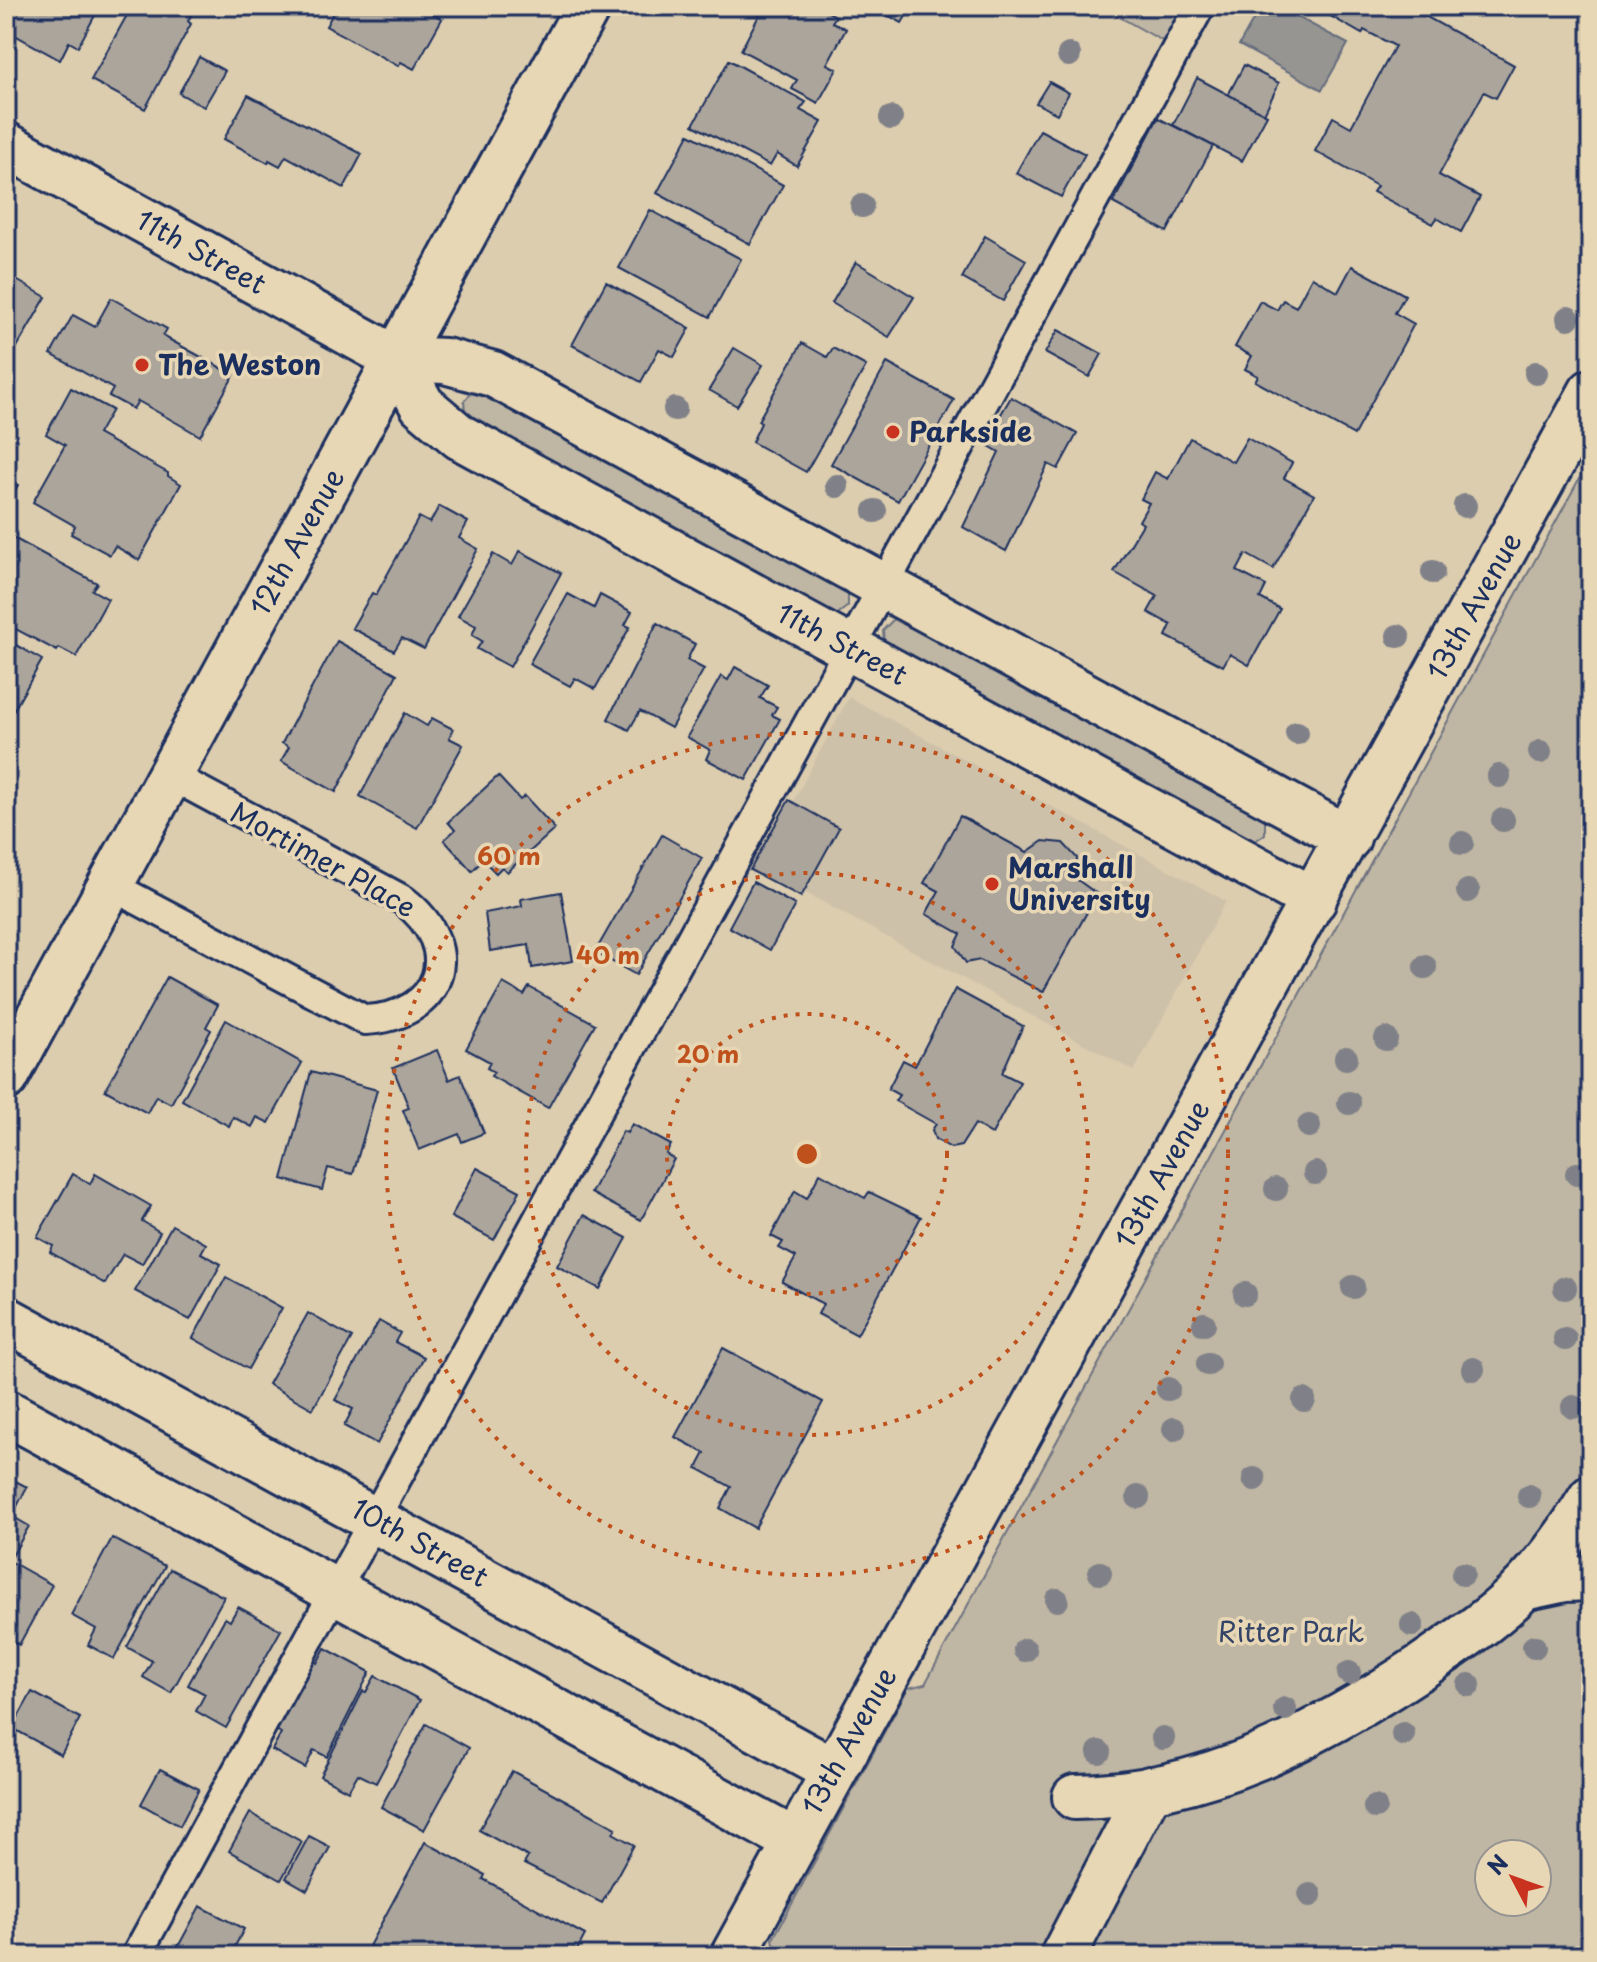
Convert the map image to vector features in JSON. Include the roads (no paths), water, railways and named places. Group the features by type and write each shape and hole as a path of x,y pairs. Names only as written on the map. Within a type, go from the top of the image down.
{"street":[{"name":"12th Avenue","path":"6,1077 588,6"},
{"name":"11th Street","path":"6,145 397,359 445,361 493,374 1348,838"},
{"name":"11th Street","path":"397,359 422,405 460,437 1314,900"},
{"name":"13th Avenue","path":"733,1956 832,1770 1314,900 1591,392"},
{"name":"10th Street","path":"6,1319 374,1517 832,1770"},
{"path":"6,1412 795,1841"},
{"path":"1075,1797 1150,1789 1218,1773 1329,1725 1449,1648 1523,1588 1591,1498"},
{"path":"1523,1588 1565,1579 1591,1578"},
{"path":"1063,1956 1150,1789"}],"lane":[{"path":"136,1956 1200,6"},
{"name":"Mortimer Place","path":"110,885 365,1020 390,1019 413,1008 431,989 440,962 437,938 425,917 403,900 170,775"}],"place":[{"name":"The Weston","path":"142,365"},
{"name":"Parkside","path":"893,432"},
{"name":"Marshall University","path":"992,884"}],"park label":[{"name":"Ritter Park","path":"1291,1632"}]}
